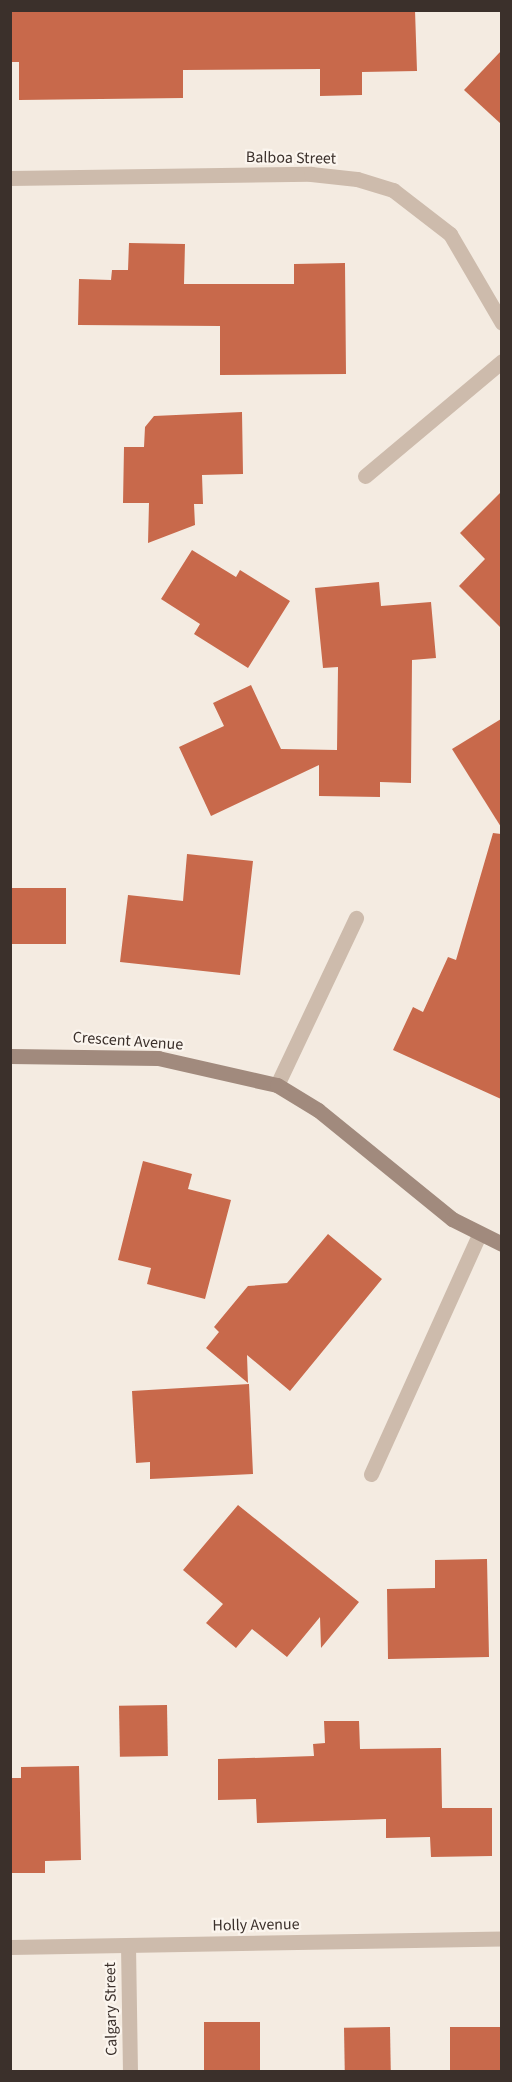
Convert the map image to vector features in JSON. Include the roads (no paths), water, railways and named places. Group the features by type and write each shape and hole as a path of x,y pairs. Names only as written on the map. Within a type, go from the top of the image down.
{"street":[{"name":"Balboa Street","path":"10,178 311,174 357,179 393,190 450,234 501,323"},
{"path":"365,476 501,361"},
{"path":"277,1085 356,918"},
{"name":"Crescent Avenue","path":"10,1056 158,1058 277,1085 479,1234 501,1244"},
{"path":"370,1474 479,1234"},
{"name":"Holly Avenue","path":"10,1947 501,1938"},
{"name":"Calgary Street","path":"128,1945 130,2072"}]}
